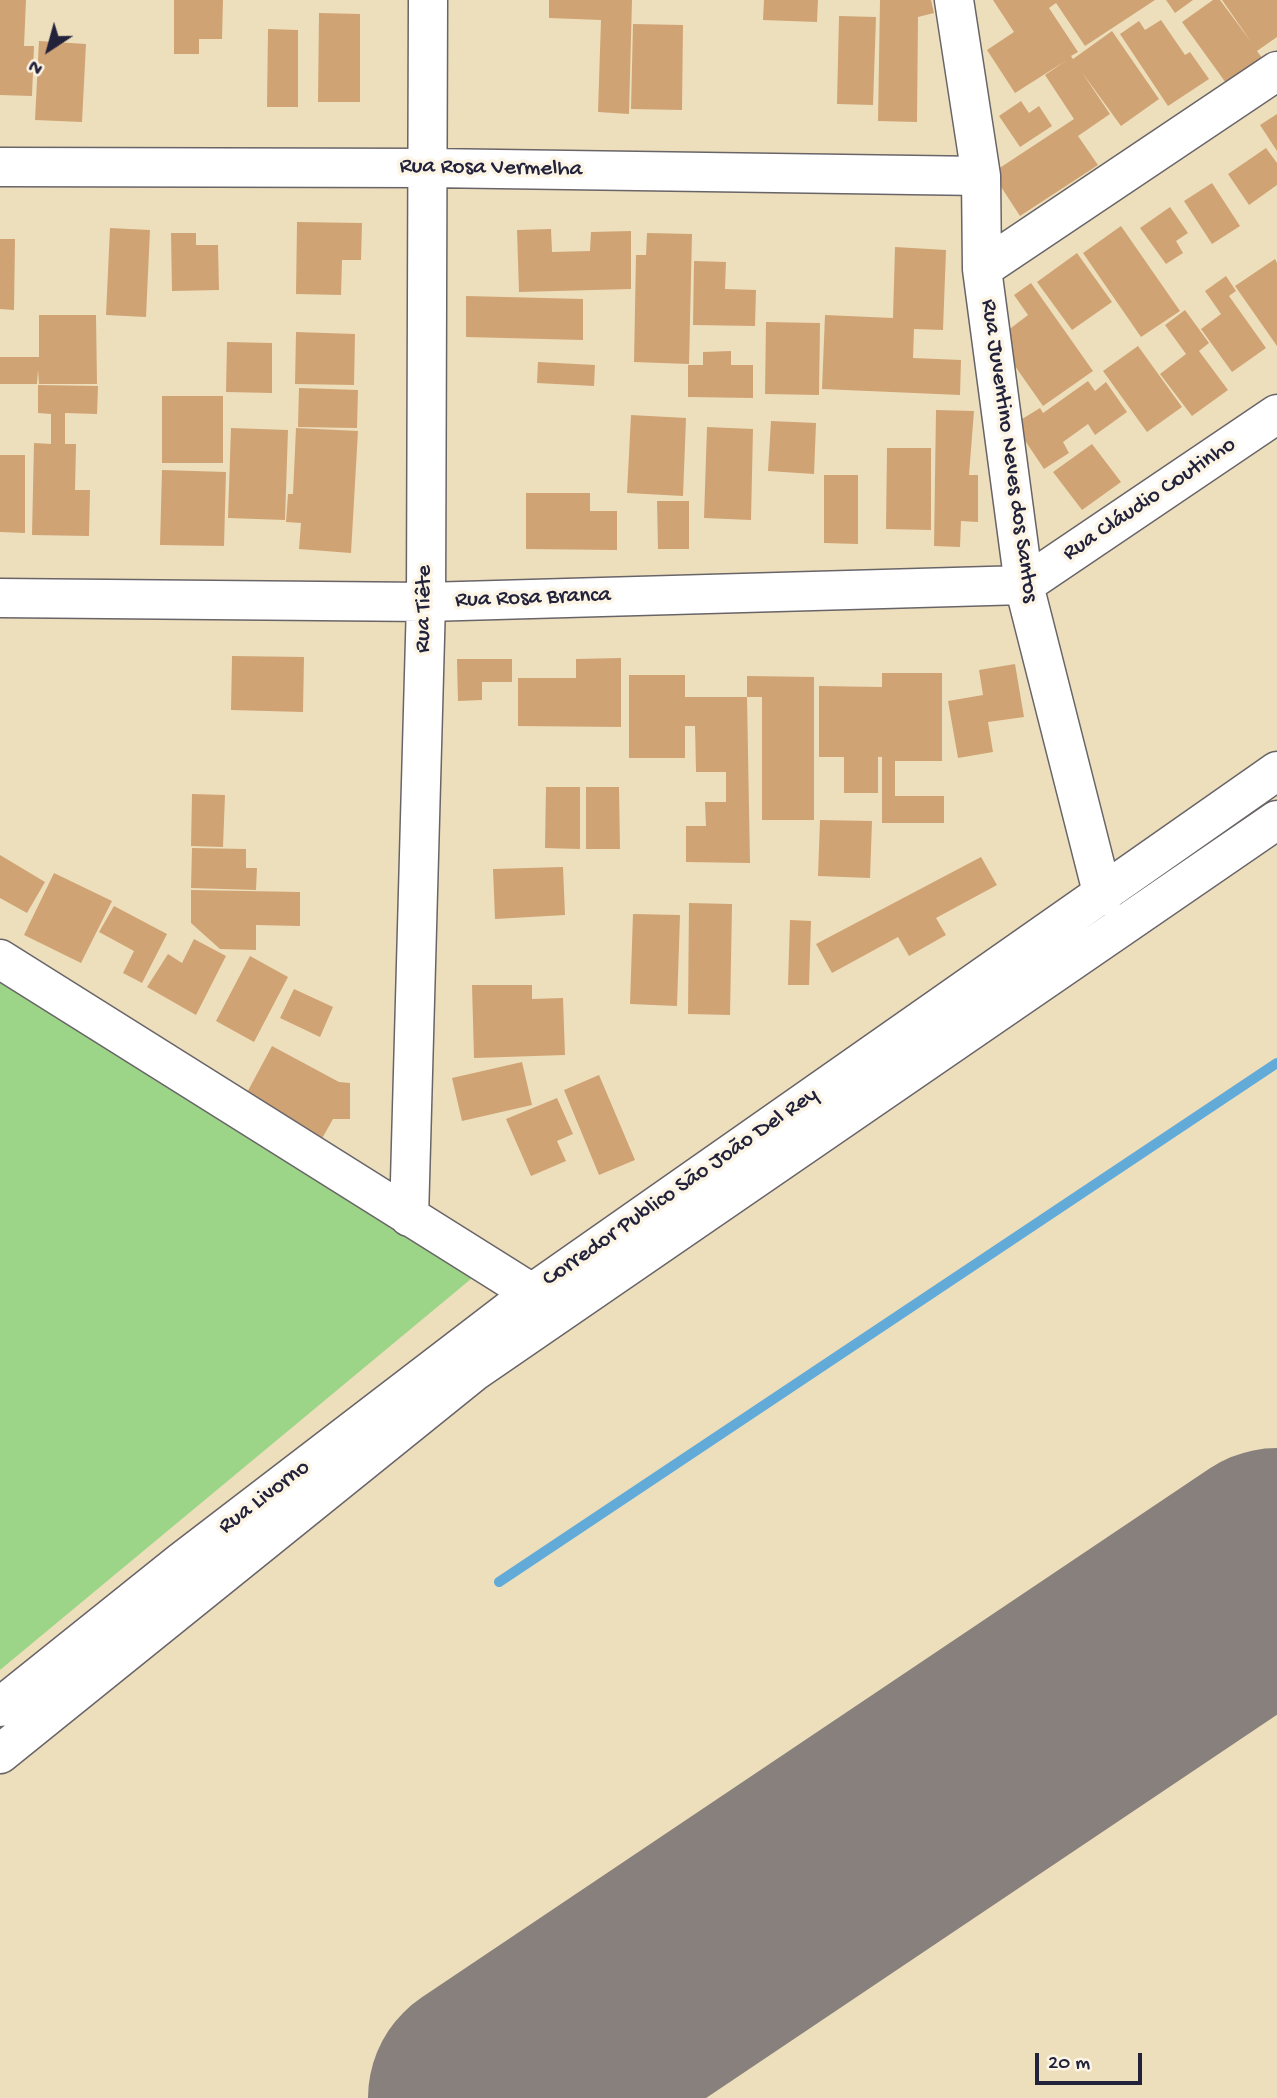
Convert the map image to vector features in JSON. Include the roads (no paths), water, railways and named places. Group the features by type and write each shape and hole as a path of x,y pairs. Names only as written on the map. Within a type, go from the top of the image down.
{"street":[{"name":"Rua Tiête","path":"409,1217 426,602 430,168 428,0"},
{"name":"Rua Juventino Neves dos Santos","path":"954,0 981,176 982,269 1024,585 1103,895"},
{"path":"982,269 1277,71"},
{"name":"Rua Rosa Vermelha","path":"0,167 430,168 981,176"},
{"name":"Rua Cláudio Coutinho","path":"1024,585 1277,414"},
{"name":"Rua Rosa Branca","path":"0,598 426,602 1024,585"},
{"name":"Corredor Publico São João Del Rey","path":"0,959 532,1293 806,1098 1103,895 1277,771"},
{"path":"0,1754 475,1371 1277,820"},
{"name":"Rua Livorno","path":"0,1707 181,1562 532,1293"}],"waterway":[{"path":"499,1582 1277,1063"}]}
